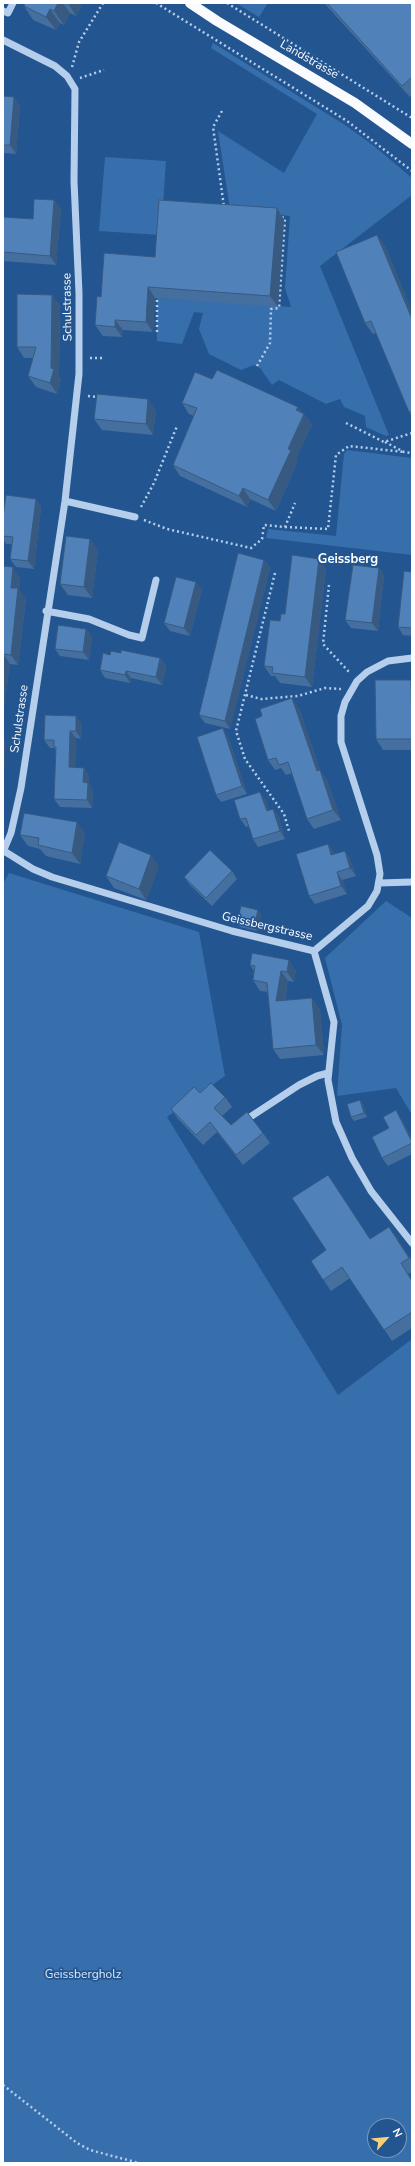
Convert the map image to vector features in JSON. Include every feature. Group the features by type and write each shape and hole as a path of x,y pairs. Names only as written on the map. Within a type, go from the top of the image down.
{"main road":[{"name":"Landstrasse","path":"190,3 217,21 358,105 412,144"}],"street":[{"path":"3,11 8,13 13,3"},
{"name":"Schulstrasse","path":"3,40 59,69 72,83 75,94 74,181 80,293 79,366 65,501 46,611 22,781 13,824 4,846"},
{"path":"65,501 135,517"},
{"path":"46,611 89,619 129,635 142,638 156,580"},
{"name":"Geissbergstrasse","path":"4,846 33,869 52,877 232,931 314,951 374,900 379,883 380,874 377,855 341,742 341,716 351,690 357,681 377,666 399,658 412,658"},
{"path":"379,883 412,882"},
{"path":"314,951 334,1022 333,1042 328,1073 334,1112 346,1145 371,1191 412,1243"},
{"path":"238,1125 300,1085 317,1076 328,1073"}],"path":[{"path":"72,68 79,42 103,3"},
{"path":"156,3 347,121 412,171"},
{"path":"226,3 412,118"},
{"path":"80,78 104,70"},
{"path":"222,111 213,127 224,211"},
{"path":"257,366 270,343 271,309 279,308 285,218 278,217"},
{"path":"157,332 158,298"},
{"path":"150,302 157,302"},
{"path":"86,396 100,397"},
{"path":"346,423 404,452"},
{"path":"177,426 154,483 135,517 167,528 251,548 262,539 264,525 328,529 336,455 349,446 412,452"},
{"path":"384,442 412,433"},
{"path":"285,527 295,503"},
{"path":"275,573 236,731 245,759 284,814 289,831"},
{"path":"329,584 323,644 357,681"},
{"path":"246,695 261,699 298,696 325,688 351,690"},
{"path":"3,2085 77,2143 90,2150 139,2163"}],"green space":[{"path":"236,3 268,3 259,17"},
{"path":"213,43 345,125 374,146 412,178 412,195 320,266 389,435 386,436 366,427 365,416 344,407 340,399 326,404 279,380 272,385 260,368 254,365 241,370 209,354 199,329 203,313 194,312 182,344 157,341 157,298 291,307 285,288 290,216 230,209 218,131 284,173 317,114 211,48"},
{"path":"105,157 166,161 161,235 99,231"},
{"path":"347,450 412,458 412,555 266,538 268,529 336,536 344,454"},
{"name":"Geissbergholz","path":"9,873 199,932 225,1076 167,1117 338,1395 412,1339 412,2163 3,2163 3,884"},
{"path":"386,901 412,918 412,1115 396,1088 337,1096 342,1025 325,958"}],"building":[{"path":"25,3 58,3 54,11 50,9 46,17 24,6"},
{"path":"327,3 412,3 412,77 402,86"},
{"path":"3,96 14,97 10,145 3,145"},
{"path":"34,199 54,200 50,256 3,252 3,217 33,219"},
{"path":"159,200 277,208 270,296 148,287 146,322 115,320 115,327 95,325 97,296 101,297 104,253 155,257"},
{"path":"377,235 412,319 412,411 409,412 371,321 365,323 336,252"},
{"path":"17,294 52,295 51,368 54,369 50,383 28,376 36,347 17,347"},
{"path":"217,370 298,407 296,410 304,414 288,449 291,450 268,500 243,488 239,496 173,465 197,408 182,403 195,372 212,379"},
{"path":"97,394 148,399 146,424 94,419"},
{"path":"6,495 36,499 28,561 10,559 13,537 3,536 3,517"},
{"path":"66,536 90,539 84,587 60,584"},
{"path":"238,553 264,560 225,721 199,715"},
{"path":"292,555 319,559 305,677 272,673 273,667 264,666 270,620 280,621 281,614 285,614"},
{"path":"353,565 379,568 372,623 345,620"},
{"path":"3,566 13,567 11,588 18,588 11,655 3,654"},
{"path":"404,571 412,572 412,628 398,627"},
{"path":"176,577 196,582 184,628 164,623"},
{"path":"58,625 86,629 83,652 55,649"},
{"path":"121,650 160,658 156,677 126,671 125,675 100,670 103,653 110,655 111,651 121,653"},
{"path":"375,680 411,680 412,739 376,739"},
{"path":"292,698 317,771 320,770 333,810 307,819 288,762 279,765 276,758 268,760 255,719 262,716 260,709"},
{"path":"45,715 76,716 76,731 70,731 69,767 84,768 83,782 88,783 87,800 54,799 56,747 54,747 54,740 44,740"},
{"path":"223,728 242,786 216,795 197,737"},
{"path":"260,792 267,811 273,809 280,831 253,839 246,818 240,819 234,800"},
{"path":"24,813 77,822 72,853 38,845 39,838 20,835"},
{"path":"119,842 151,855 139,889 106,876"},
{"path":"328,844 331,855 345,851 350,868 337,872 341,886 309,896 296,854"},
{"path":"210,850 232,871 206,898 184,877"},
{"path":"241,906 258,910 254,927 237,923"},
{"path":"252,953 289,960 287,972 281,971 276,1001 312,998 316,1045 273,1049 267,983 253,980 255,966 250,965"},
{"path":"211,1083 225,1097 214,1108 231,1125 247,1112 263,1133 236,1155 210,1122 196,1135 171,1109 194,1087 200,1093"},
{"path":"360,1100 364,1113 351,1117 347,1104"},
{"path":"396,1110 412,1143 382,1158 372,1137 389,1128 383,1117"},
{"path":"328,1175 370,1239 389,1227 409,1258 401,1263 412,1281 412,1312 384,1330 342,1267 323,1280 311,1261 326,1250 292,1198"}],"district":[{"name":"Geissberg","path":"348,560"}]}
